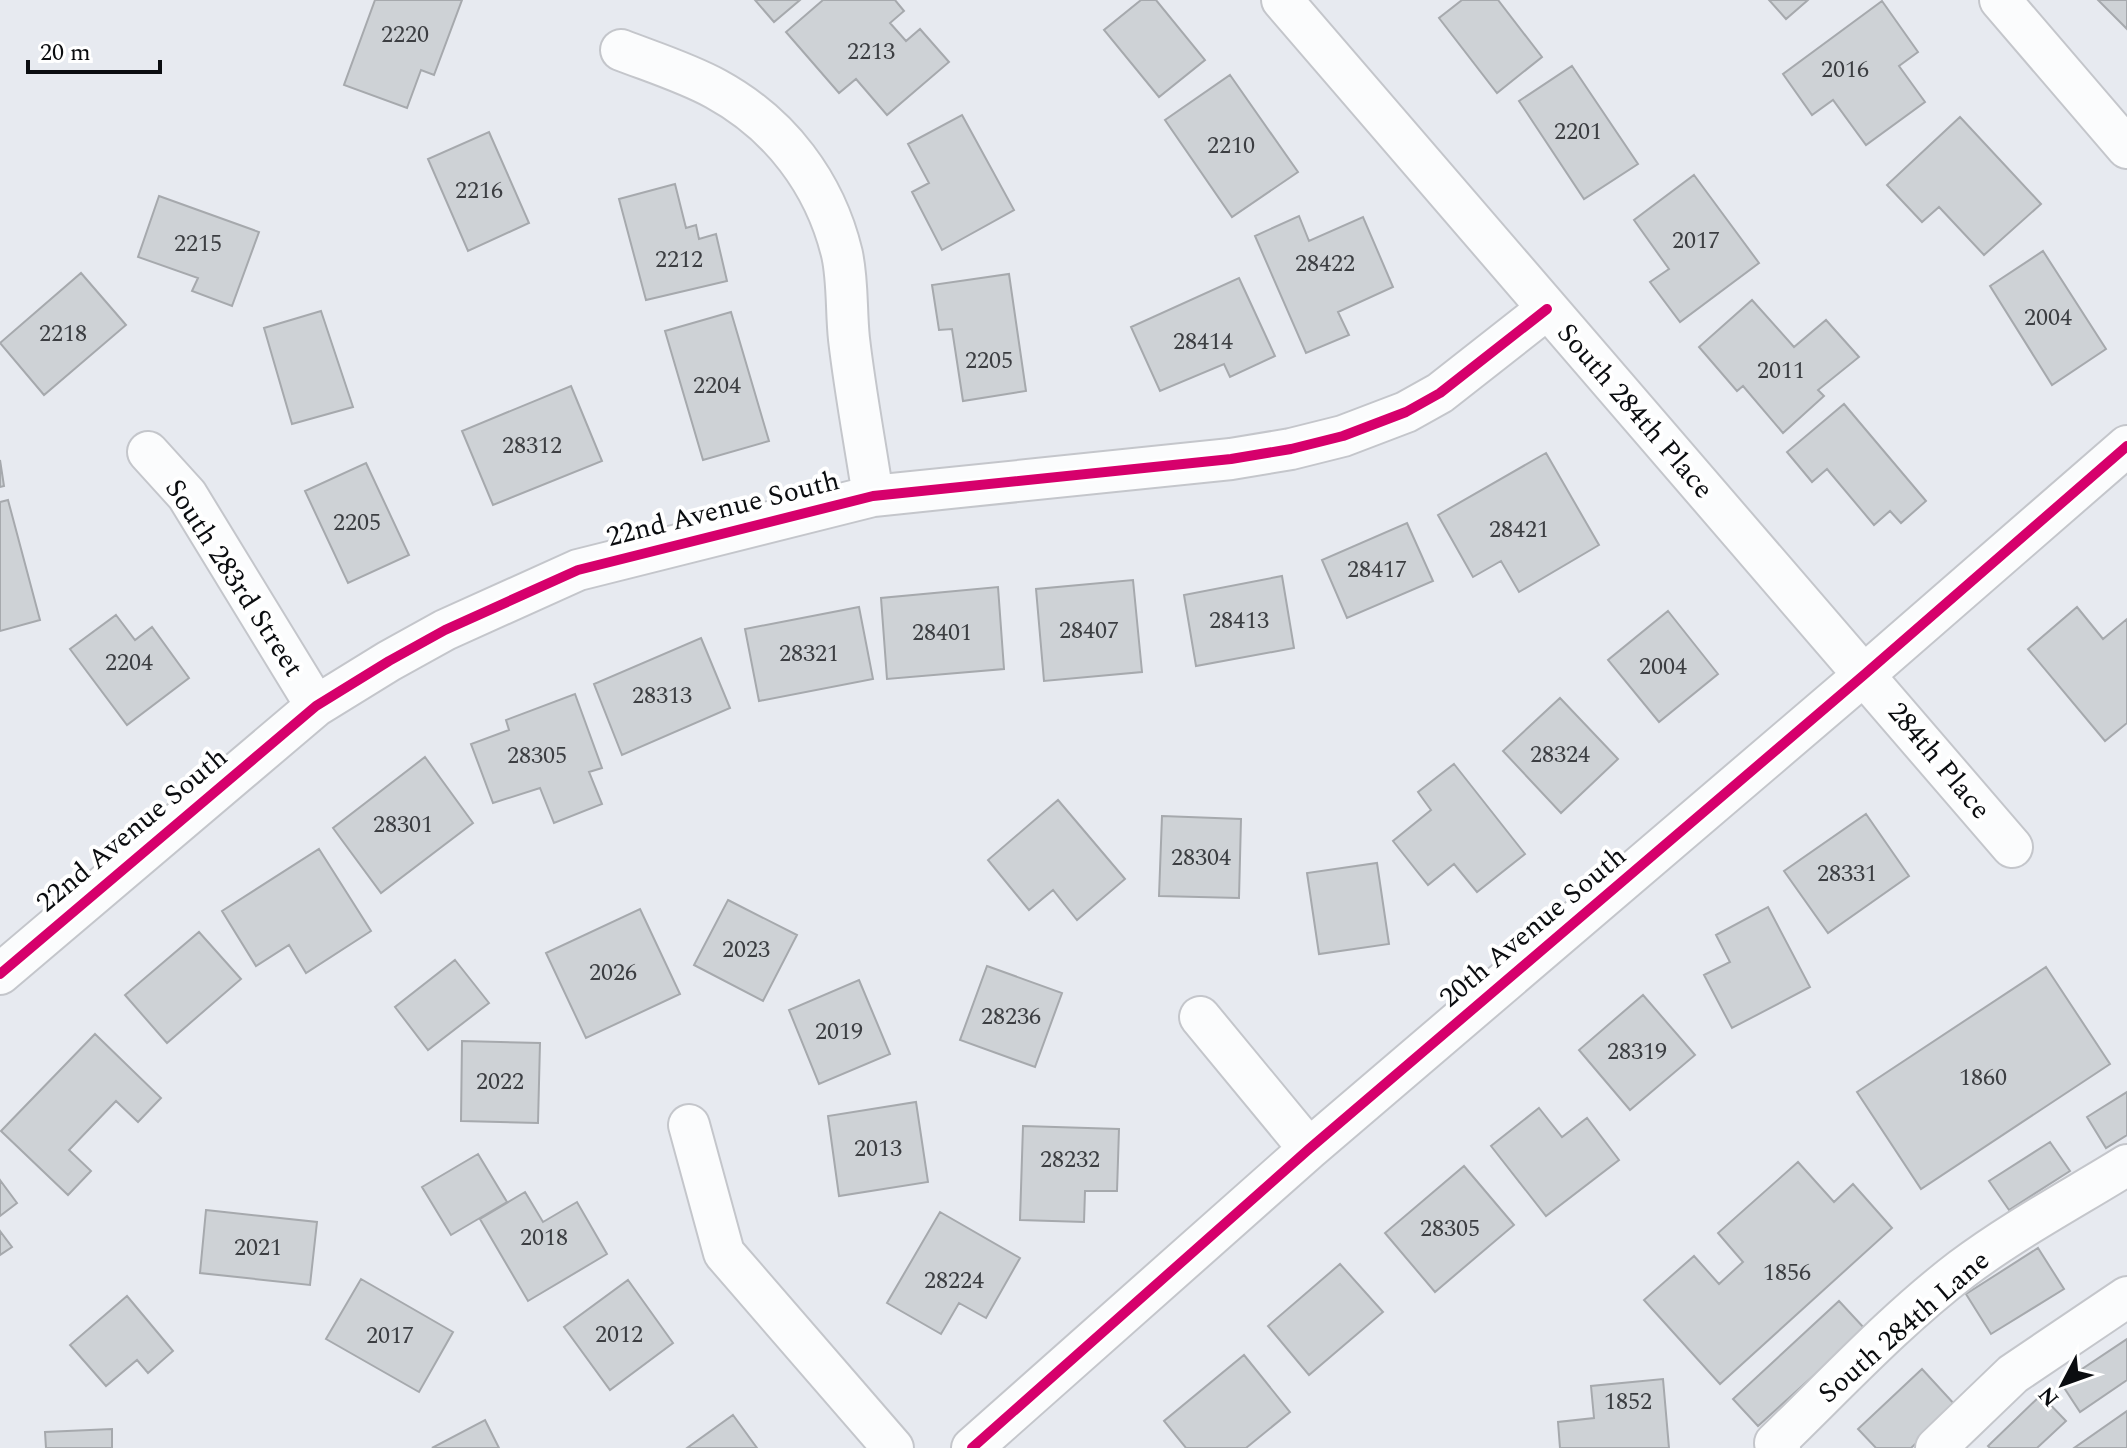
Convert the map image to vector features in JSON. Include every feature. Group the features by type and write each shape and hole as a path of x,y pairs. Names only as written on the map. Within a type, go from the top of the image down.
{"street":[{"name":"South 284th Place","path":"1282,0 1865,674"},
{"path":"2000,0 2127,148"},
{"path":"621,50 716,89 757,117 792,149 813,181 829,214 843,256 849,339 873,496"},
{"name":"22nd Avenue South","path":"0,974 316,706 445,630 578,570 873,496 1231,459 1343,436 1406,412 1440,393 1547,309"},
{"name":"20th Avenue South","path":"972,1448 1309,1149 2127,446"},
{"name":"South 283rd Street","path":"148,452 187,495 316,706"},
{"name":"284th Place","path":"1865,674 2012,847"},
{"path":"1200,1017 1309,1149"},
{"path":"689,1125 724,1253 893,1448"},
{"name":"South 284th Lane","path":"1780,1448 1775,1443 1917,1307 1961,1270 2013,1234 2127,1165"},
{"path":"1936,1448 2013,1374 2127,1297"}],"building":[{"path":"375,0 462,0 434,75 421,70 407,108 344,85"},
{"path":"755,0 800,0 774,22"},
{"path":"823,0 895,0 904,11 890,23 906,41 920,29 949,62 887,115 856,79 839,93 786,32"},
{"path":"1141,0 1156,0 1205,60 1159,97 1104,30"},
{"path":"1462,0 1498,0 1542,57 1497,93 1439,18"},
{"path":"1769,0 1808,0 1786,19"},
{"path":"2098,0 2127,0 2127,29"},
{"path":"1882,1 1918,52 1899,66 1925,102 1866,145 1833,100 1812,115 1783,74"},
{"path":"1572,66 1638,164 1584,199 1519,101"},
{"path":"1230,75 1298,172 1232,217 1165,120"},
{"path":"962,115 1014,210 942,250 912,192 929,183 908,144"},
{"path":"1960,117 2041,204 1984,255 1939,207 1922,222 1887,185"},
{"path":"489,132 529,223 468,251 428,159"},
{"path":"1694,175 1759,263 1680,322 1650,282 1669,269 1634,220"},
{"path":"675,184 686,228 696,225 699,239 716,234 727,281 646,300 619,199"},
{"path":"159,196 259,232 232,306 192,291 198,278 138,257"},
{"path":"1299,216 1309,241 1363,217 1393,287 1338,312 1349,335 1306,353 1255,236"},
{"path":"2043,251 2106,349 2052,385 1990,286"},
{"path":"81,273 126,325 44,395 0,343"},
{"path":"1009,274 1026,391 963,401 952,329 939,330 932,285"},
{"path":"1239,278 1275,356 1230,377 1224,364 1160,391 1131,327"},
{"path":"1752,300 1794,347 1826,320 1859,357 1818,390 1824,396 1783,433 1743,386 1737,391 1699,347"},
{"path":"321,311 353,407 292,424 264,328"},
{"path":"731,312 769,441 703,460 665,331"},
{"path":"571,386 602,461 493,505 462,431"},
{"path":"1844,404 1926,501 1901,523 1890,511 1874,525 1827,469 1812,482 1787,452"},
{"path":"1546,453 1599,545 1519,592 1501,561 1473,577 1438,515"},
{"path":"0,460 4,486 0,487"},
{"path":"366,463 409,555 348,583 305,491"},
{"path":"8,500 40,620 0,631 0,502"},
{"path":"1407,523 1433,581 1347,618 1322,560"},
{"path":"1282,576 1294,648 1196,666 1184,595"},
{"path":"1133,580 1142,672 1044,681 1036,589"},
{"path":"998,587 1004,669 887,679 881,598"},
{"path":"859,607 873,679 759,701 745,629"},
{"path":"2077,607 2103,639 2127,619 2127,723 2105,741 2028,649"},
{"path":"1668,611 1718,674 1659,722 1608,660"},
{"path":"116,615 135,640 152,627 189,678 127,725 70,649"},
{"path":"701,638 730,708 622,755 594,684"},
{"path":"575,694 602,768 589,772 602,804 554,823 540,788 493,803 471,744 509,730 506,720"},
{"path":"1560,698 1618,759 1561,813 1503,751"},
{"path":"425,757 473,823 381,893 333,828"},
{"path":"1454,764 1525,854 1477,892 1454,864 1428,885 1393,841 1431,810 1418,792"},
{"path":"1058,800 1125,879 1077,920 1053,890 1029,910 988,860"},
{"path":"1866,814 1909,876 1828,933 1784,871"},
{"path":"1162,816 1241,819 1239,898 1159,896"},
{"path":"319,849 371,931 306,973 289,945 256,966 222,911"},
{"path":"1377,863 1389,944 1319,954 1307,873"},
{"path":"728,900 797,935 763,1001 694,965"},
{"path":"1768,907 1810,987 1732,1028 1704,975 1730,962 1716,935"},
{"path":"640,909 680,994 586,1038 546,953"},
{"path":"199,932 241,979 167,1043 125,995"},
{"path":"455,960 489,1003 428,1050 395,1007"},
{"path":"987,966 1062,993 1035,1067 960,1040"},
{"path":"2046,967 2110,1064 1921,1189 1857,1092"},
{"path":"859,980 890,1054 819,1084 789,1010"},
{"path":"1643,995 1695,1055 1630,1110 1579,1050"},
{"path":"95,1034 161,1098 138,1122 116,1101 69,1150 91,1171 68,1195 1,1131"},
{"path":"462,1041 540,1043 538,1123 461,1121"},
{"path":"2127,1092 2127,1135 2106,1148 2087,1117"},
{"path":"916,1102 928,1182 839,1196 828,1116"},
{"path":"1539,1108 1562,1137 1587,1118 1619,1160 1546,1216 1491,1146"},
{"path":"1023,1126 1119,1129 1117,1191 1085,1191 1084,1222 1020,1220"},
{"path":"2050,1142 2070,1171 2009,1210 1989,1181"},
{"path":"478,1154 507,1202 451,1235 422,1187"},
{"path":"1798,1162 1834,1202 1853,1184 1892,1228 1720,1384 1644,1300 1694,1256 1719,1284 1743,1262 1718,1233"},
{"path":"1464,1166 1514,1225 1435,1292 1385,1233"},
{"path":"0,1180 17,1203 0,1216"},
{"path":"525,1192 543,1222 577,1202 607,1254 528,1301 480,1219"},
{"path":"206,1210 317,1222 310,1285 200,1273"},
{"path":"940,1212 1020,1258 986,1318 959,1303 941,1334 887,1303"},
{"path":"0,1231 12,1247 0,1255"},
{"path":"2038,1248 2064,1289 1991,1334 1966,1294"},
{"path":"1340,1264 1383,1312 1309,1375 1268,1326"},
{"path":"361,1279 453,1332 419,1392 326,1339"},
{"path":"628,1280 673,1343 610,1390 564,1327"},
{"path":"127,1296 173,1351 148,1373 137,1360 106,1386 70,1345"},
{"path":"1839,1301 1865,1329 1758,1426 1733,1399"},
{"path":"2127,1339 2127,1380 2080,1412 2061,1383"},
{"path":"1244,1355 1290,1412 1246,1448 1186,1448 1164,1421"},
{"path":"1922,1369 1956,1406 1911,1448 1876,1448 1858,1429"},
{"path":"1663,1379 1669,1448 1560,1448 1558,1422 1594,1418 1591,1386"},
{"path":"2041,1395 2066,1421 2037,1448 1988,1446"},
{"path":"2127,1411 2127,1448 2074,1448"},
{"path":"733,1415 757,1448 687,1448"},
{"path":"485,1420 499,1448 432,1448"},
{"path":"112,1429 112,1448 46,1448 45,1432"}],"cycle path":[{"path":"0,974 316,706 445,630 578,570 873,496 1231,459 1343,436 1406,412 1440,393 1547,309"},
{"path":"972,1448 1309,1149 2127,446"}]}
